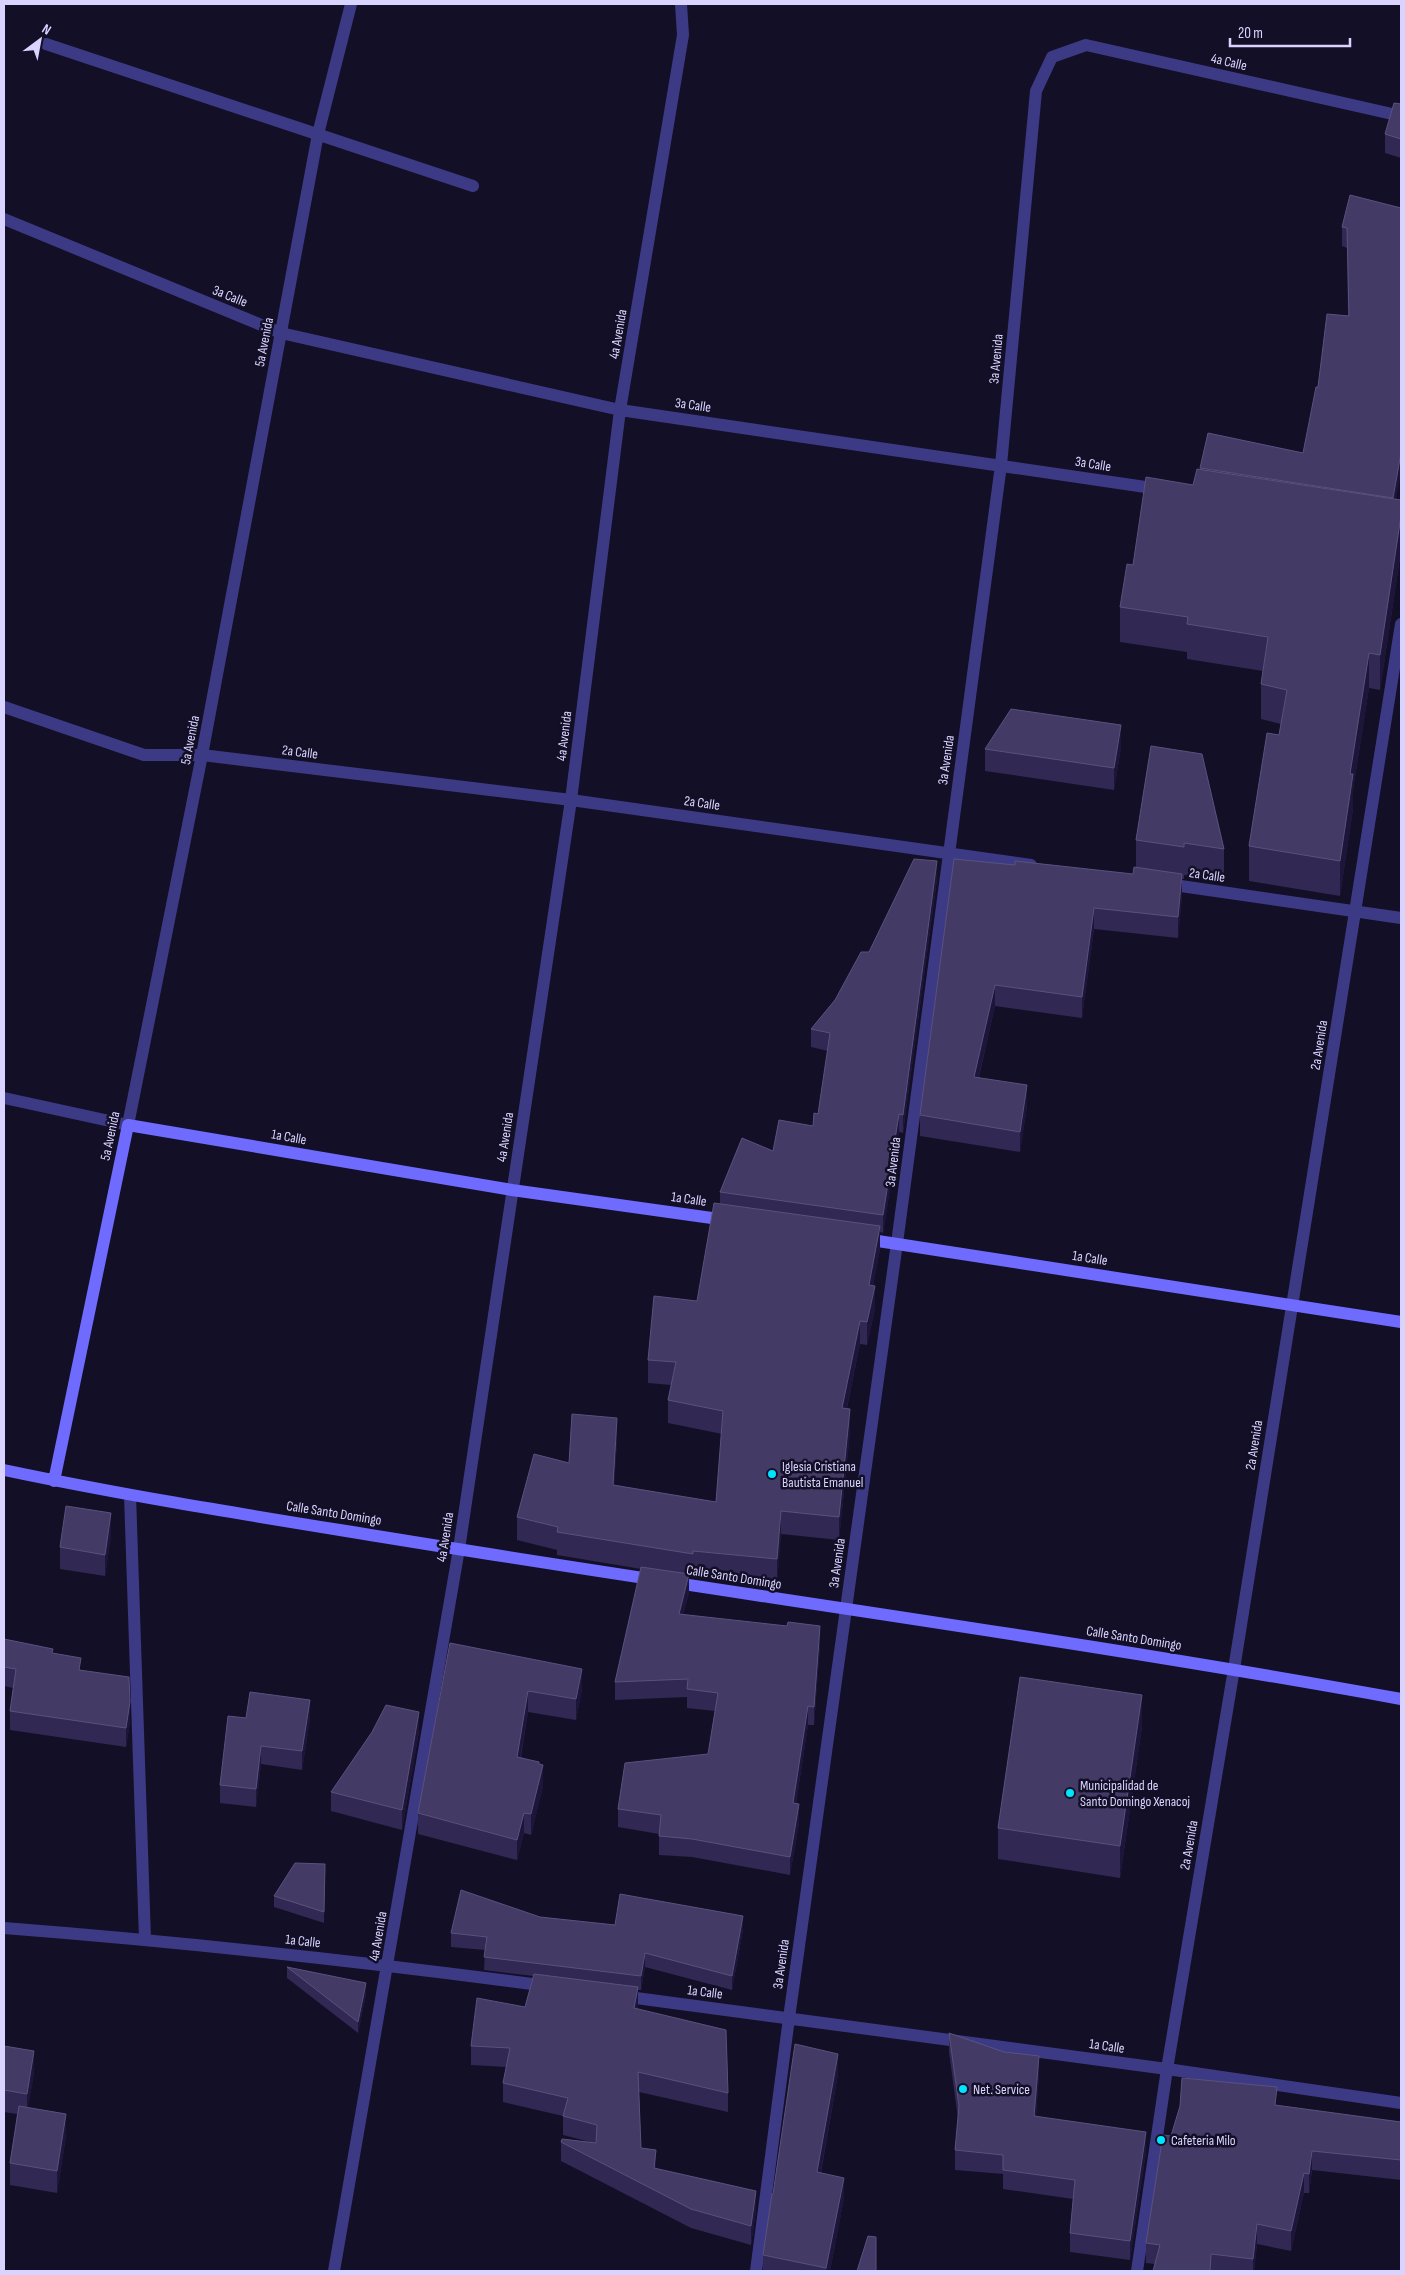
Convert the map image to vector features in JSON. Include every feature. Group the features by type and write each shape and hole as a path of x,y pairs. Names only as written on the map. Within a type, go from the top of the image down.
{"main road":[{"name":"1a Calle","path":"128,1125 512,1190 739,1221"},
{"name":"5a Avenida","path":"54,1481 128,1125"},
{"name":"1a Calle","path":"848,1236 1401,1322"},
{"name":"Calle Santo Domingo","path":"4,1470 130,1495 459,1549 1234,1669 1401,1699"}],"street":[{"name":"5a Avenida","path":"128,1125 202,755 318,134 351,4"},
{"name":"4a Avenida","path":"334,2271 459,1549 571,800 620,410 683,36 681,4"},
{"path":"46,44 473,186"},
{"name":"4a Calle","path":"1052,57 1086,45 1401,116"},
{"name":"3a Avenida","path":"756,2271 789,2018 898,1243 948,853 1002,465 1036,91 1052,57"},
{"name":"3a Calle","path":"4,219 281,333 620,410 1002,465 1167,491"},
{"name":"2a Avenida","path":"1137,2271 1167,2069 1234,1669 1401,624"},
{"name":"2a Calle","path":"4,707 144,755 202,755 571,800 1047,867"},
{"name":"2a Calle","path":"1156,882 1401,918"},
{"name":"1a Calle","path":"4,1098 128,1125"},
{"path":"130,1495 145,1939"},
{"name":"1a Calle","path":"4,1928 145,1939 388,1965 564,1988"},
{"name":"1a Calle","path":"613,1995 1167,2069 1401,2103"}],"building":[{"path":"1394,103 1401,104 1401,139 1385,134"},
{"path":"1350,195 1401,208 1401,453 1393,498 1200,468 1208,433 1303,453 1316,387 1318,387 1327,314 1349,316 1347,228 1342,227"},
{"path":"1197,469 1401,500 1401,516 1380,655 1369,653 1350,774 1353,774 1340,861 1249,846 1267,733 1279,735 1287,690 1261,684 1268,637 1187,624 1188,617 1120,607 1127,564 1133,565 1146,477 1193,485"},
{"path":"1011,709 1121,725 1114,768 985,749"},
{"path":"1151,746 1202,754 1224,849 1184,843 1184,847 1136,840"},
{"path":"914,859 937,861 903,1115 899,1114 883,1215 720,1192 742,1138 773,1151 779,1120 813,1126 814,1113 818,1114 830,1033 811,1029 835,1000 861,952 869,952"},
{"path":"954,859 1015,865 1015,861 1133,874 1134,867 1182,874 1178,917 1094,908 1082,997 995,985 974,1077 1027,1085 1020,1132 920,1115"},
{"path":"714,1203 880,1226 869,1285 875,1286 867,1322 860,1321 842,1408 850,1409 839,1517 781,1511 777,1559 693,1551 693,1554 557,1532 558,1527 517,1517 534,1454 569,1463 572,1414 617,1418 613,1485 716,1502 723,1411 668,1400 676,1362 648,1360 654,1296 697,1301"},
{"path":"66,1506 111,1513 105,1555 60,1547"},
{"path":"641,1567 689,1574 679,1614 787,1626 788,1622 820,1626 814,1707 808,1706 793,1803 799,1804 790,1857 692,1839 659,1836 661,1815 618,1809 625,1763 708,1754 718,1693 687,1689 688,1679 615,1682"},
{"path":"4,1639 53,1649 52,1653 81,1658 79,1670 129,1677 130,1702 126,1728 10,1711 16,1669 4,1667"},
{"path":"450,1643 582,1669 576,1699 528,1691 517,1757 539,1762 539,1764 543,1765 531,1814 524,1813 517,1840 418,1813"},
{"name":"Municipalidad de Santo Domingo Xenacoj","path":"1020,1677 1142,1695 1120,1846 998,1828"},
{"path":"250,1692 310,1700 302,1751 261,1746 256,1789 220,1785 228,1716 246,1718"},
{"path":"386,1705 419,1712 402,1810 331,1792 372,1732"},
{"path":"295,1863 325,1864 324,1912 274,1896"},
{"path":"461,1890 540,1917 615,1925 620,1894 743,1916 732,1976 645,1953 641,1976 484,1957 487,1937 451,1933"},
{"path":"287,1967 366,1983 358,2022"},
{"path":"534,1974 638,1987 634,2008 726,2030 728,2093 638,2072 641,2148 656,2150 654,2168 756,2191 751,2226 691,2209 561,2142 562,2139 596,2143 597,2125 563,2116 568,2098 503,2083 510,2048 471,2046 477,1998 525,2007"},
{"path":"949,2033 1004,2052 1039,2056 1034,2116 1146,2132 1130,2241 1070,2233 1075,2180 1003,2170 1003,2155 955,2150 959,2106"},
{"path":"795,2044 838,2054 817,2172 844,2178 826,2268 763,2255"},
{"path":"4,2046 34,2051 27,2094 4,2090"},
{"path":"1182,2078 1277,2087 1275,2105 1401,2122 1401,2160 1312,2151 1309,2174 1304,2173 1291,2231 1257,2224 1253,2259 1211,2254 1210,2271 1153,2271 1160,2245 1146,2243 1163,2135 1171,2136 1180,2106"},
{"path":"19,2106 66,2114 57,2171 10,2163"},
{"path":"868,2236 876,2237 876,2271 857,2271"}],"place":[{"name":"Iglesia Cristiana Bautista Emanuel","path":"772,1474"},
{"name":"Municipalidad de Santo Domingo Xenacoj","path":"1070,1793"},
{"name":"Net. Service","path":"963,2089"},
{"name":"Cafeteria Milo","path":"1161,2140"}]}
